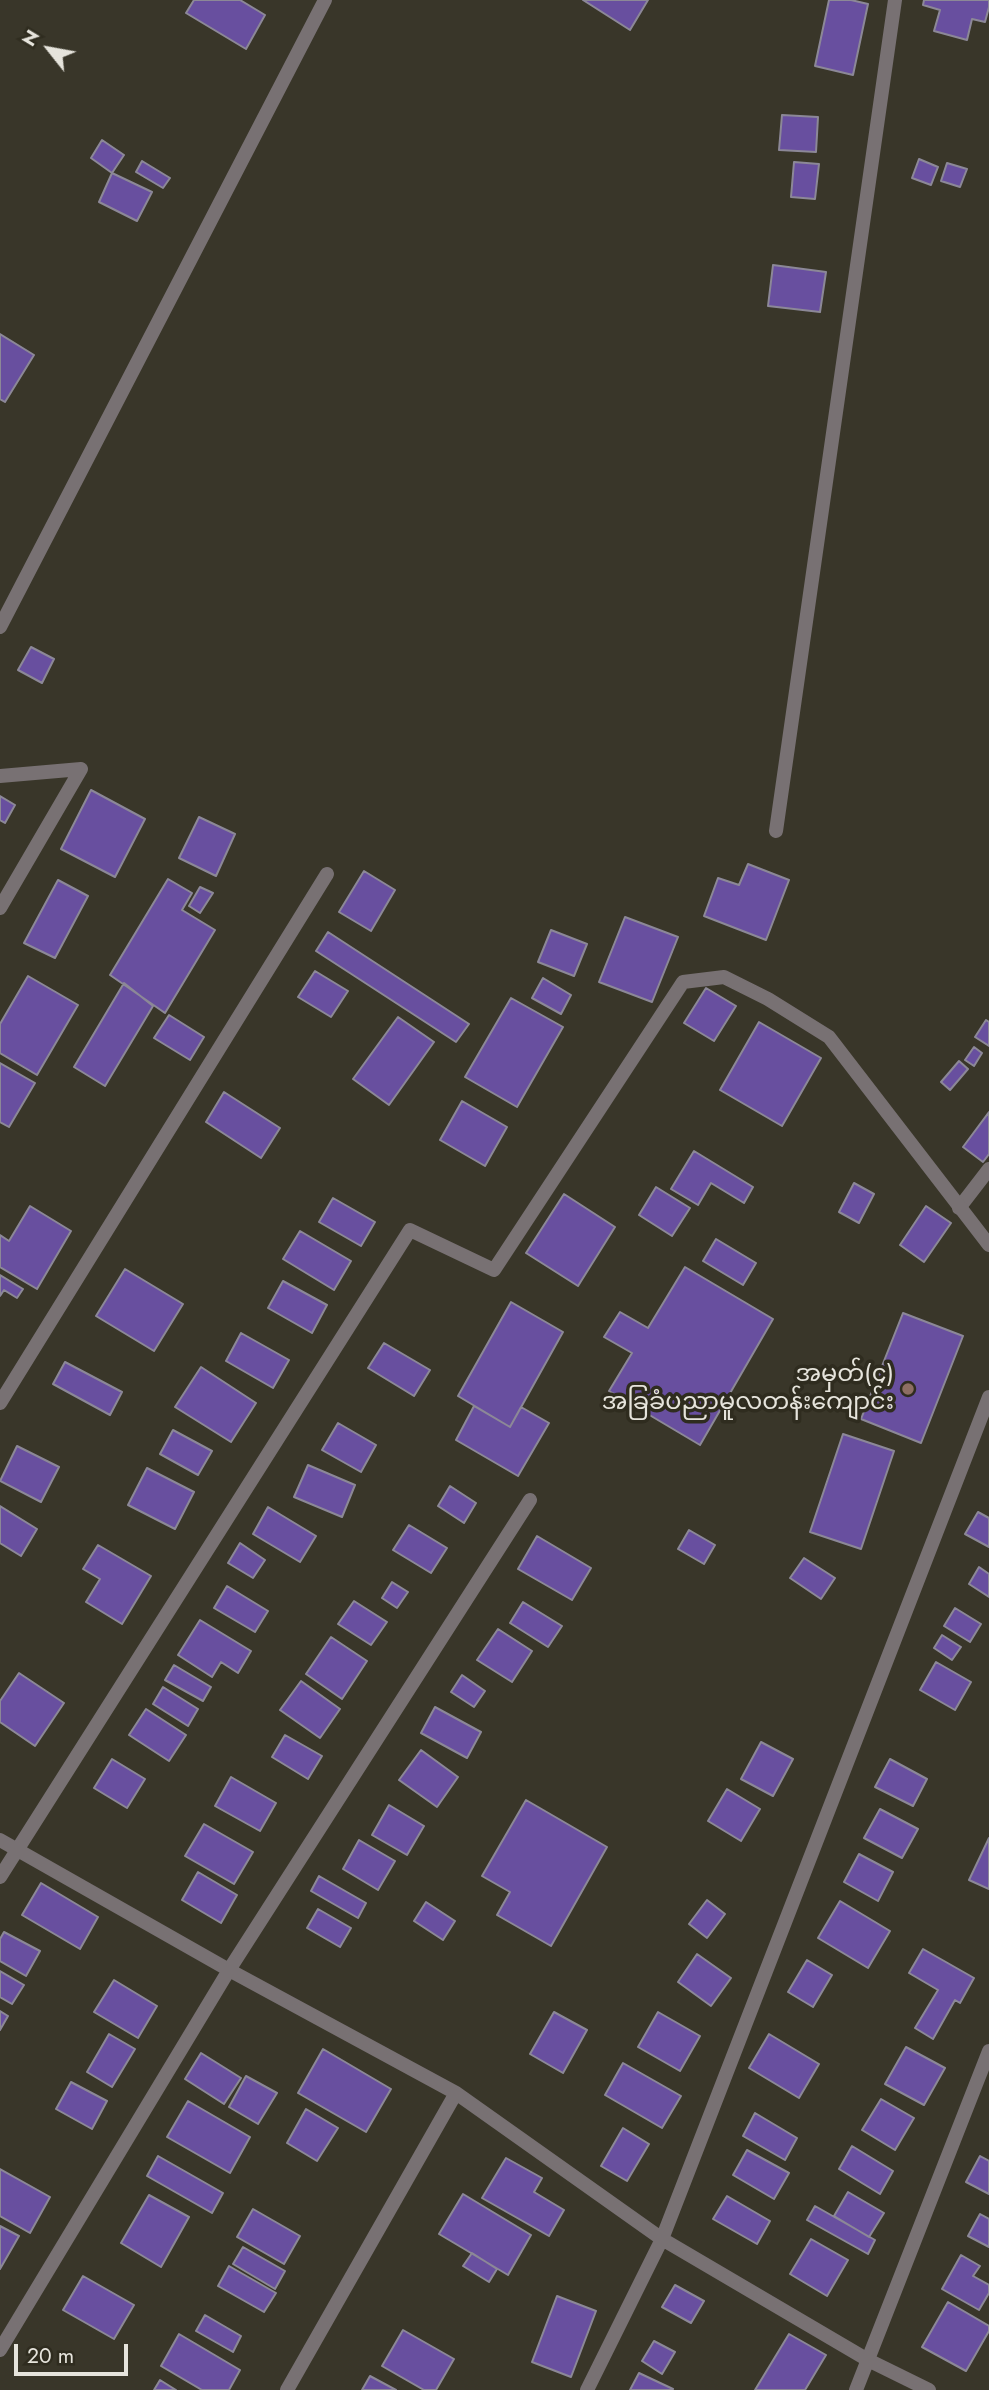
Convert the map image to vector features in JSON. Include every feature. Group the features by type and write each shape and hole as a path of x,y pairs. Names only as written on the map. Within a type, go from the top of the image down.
{"street":[{"path":"0,627 325,0"},
{"path":"776,831 895,0"},
{"path":"0,776 81,769 0,908"},
{"path":"0,1403 327,874"},
{"path":"0,1877 410,1230 494,1270 683,982 724,977 768,999 829,1037 989,1245"},
{"path":"959,1208 989,1169"},
{"path":"587,2390 662,2239 989,1397"},
{"path":"0,2350 229,1970 530,1500"},
{"path":"0,1839 229,1970 456,2093 662,2239 868,2360 929,2390"},
{"path":"856,2390 989,2051"},
{"path":"287,2390 456,2093"}],"building":[{"path":"194,0 240,0 265,15 246,49 186,13"},
{"path":"583,0 648,0 630,30"},
{"path":"829,0 851,0 868,4 853,75 815,66"},
{"path":"924,0 989,0 989,7 985,22 972,19 967,40 934,31 940,10 923,5"},
{"path":"782,115 818,117 816,152 779,150"},
{"path":"102,140 124,155 112,173 91,158"},
{"path":"919,159 938,167 931,185 912,178"},
{"path":"142,161 170,178 163,188 136,172"},
{"path":"794,162 819,164 815,199 791,197"},
{"path":"947,163 967,169 960,187 941,181"},
{"path":"112,173 152,192 137,221 99,202"},
{"path":"773,265 826,272 820,312 768,306"},
{"path":"0,334 34,355 5,402 0,399"},
{"path":"31,647 54,659 42,683 18,670"},
{"path":"91,790 145,819 115,877 61,849"},
{"path":"0,796 15,805 5,823 0,820"},
{"path":"199,817 235,834 216,876 179,858"},
{"path":"748,864 789,880 766,940 704,916 718,878 739,885"},
{"path":"364,871 395,890 371,931 339,912"},
{"path":"168,879 192,893 182,910 215,930 165,1013 110,975"},
{"path":"58,880 88,896 55,958 24,943"},
{"path":"200,887 213,893 200,913 189,906"},
{"path":"625,917 678,937 652,1002 599,982"},
{"path":"551,930 587,944 574,976 538,962"},
{"path":"328,932 469,1024 456,1042 316,951"},
{"path":"315,971 348,991 331,1017 298,997"},
{"path":"28,976 78,1005 37,1075 0,1053 0,1024"},
{"path":"543,978 571,995 561,1014 532,998"},
{"path":"124,983 153,1006 105,1086 74,1067"},
{"path":"706,988 736,1006 714,1041 684,1023"},
{"path":"511,998 563,1027 517,1107 465,1077"},
{"path":"169,1015 204,1037 190,1060 154,1038"},
{"path":"398,1017 434,1042 389,1105 353,1079"},
{"path":"986,1020 989,1022 989,1046 975,1037"},
{"path":"759,1022 821,1058 782,1126 720,1090"},
{"path":"974,1047 982,1053 974,1066 965,1060"},
{"path":"959,1061 968,1069 950,1090 941,1082"},
{"path":"0,1063 35,1083 9,1127 0,1122"},
{"path":"224,1092 280,1128 261,1158 206,1122"},
{"path":"462,1101 507,1127 485,1166 440,1140"},
{"path":"989,1112 989,1154 983,1162 963,1147"},
{"path":"694,1151 753,1187 744,1203 711,1183 698,1205 671,1189"},
{"path":"854,1183 874,1194 859,1223 839,1212"},
{"path":"656,1187 690,1208 672,1236 639,1215"},
{"path":"564,1194 615,1227 578,1286 526,1253"},
{"path":"333,1198 375,1222 361,1246 319,1222"},
{"path":"30,1206 71,1231 37,1289 0,1267 0,1235 9,1241"},
{"path":"926,1206 951,1223 924,1262 900,1245"},
{"path":"300,1231 351,1261 334,1290 283,1259"},
{"path":"716,1239 756,1263 743,1285 703,1261"},
{"path":"685,1267 773,1319 700,1445 609,1391 632,1353 604,1337 620,1312 648,1328"},
{"path":"125,1269 183,1304 154,1351 96,1316"},
{"path":"0,1275 23,1289 17,1298 4,1290 0,1296"},
{"path":"283,1281 327,1305 312,1333 268,1308"},
{"path":"511,1302 563,1332 510,1427 458,1396"},
{"path":"903,1313 963,1336 921,1443 861,1419"},
{"path":"241,1333 289,1360 273,1388 226,1361"},
{"path":"384,1343 430,1370 414,1396 368,1368"},
{"path":"65,1362 122,1392 110,1415 53,1384"},
{"path":"201,1367 256,1403 231,1442 175,1407"},
{"path":"474,1406 510,1427 521,1407 549,1423 518,1476 456,1440"},
{"path":"338,1423 376,1445 361,1472 322,1450"},
{"path":"173,1430 212,1451 198,1475 160,1454"},
{"path":"843,1434 894,1451 861,1549 810,1532"},
{"path":"17,1446 59,1467 41,1502 0,1481"},
{"path":"308,1465 355,1485 342,1517 294,1497"},
{"path":"147,1468 194,1492 175,1529 128,1505"},
{"path":"450,1486 476,1503 464,1523 438,1506"},
{"path":"0,1506 37,1529 21,1556 0,1543"},
{"path":"268,1507 316,1536 300,1562 253,1534"},
{"path":"978,1512 989,1518 989,1547 965,1534"},
{"path":"409,1525 447,1548 431,1573 393,1550"},
{"path":"689,1530 715,1545 704,1564 678,1549"},
{"path":"537,1536 591,1568 572,1600 518,1569"},
{"path":"240,1543 265,1560 253,1578 228,1563"},
{"path":"98,1545 151,1576 122,1624 86,1602 100,1579 83,1569"},
{"path":"804,1558 835,1578 821,1599 790,1578"},
{"path":"979,1567 989,1574 989,1597 969,1584"},
{"path":"392,1582 408,1592 397,1608 382,1598"},
{"path":"227,1586 268,1611 255,1632 214,1608"},
{"path":"354,1601 387,1622 371,1645 338,1624"},
{"path":"523,1602 562,1626 548,1647 510,1623"},
{"path":"955,1608 981,1624 970,1642 944,1626"},
{"path":"200,1620 251,1651 238,1673 221,1662 212,1677 178,1655"},
{"path":"498,1629 532,1651 512,1682 477,1660"},
{"path":"942,1635 961,1647 952,1660 934,1648"},
{"path":"331,1637 367,1661 342,1699 306,1674"},
{"path":"936,1662 971,1682 955,1710 920,1690"},
{"path":"174,1665 211,1687 203,1701 165,1680"},
{"path":"19,1673 64,1703 35,1746 0,1722 0,1701"},
{"path":"462,1675 485,1691 474,1707 451,1692"},
{"path":"301,1681 340,1709 320,1738 280,1710"},
{"path":"163,1687 198,1709 188,1726 153,1704"},
{"path":"435,1707 481,1732 467,1758 421,1733"},
{"path":"146,1709 186,1735 169,1761 129,1735"},
{"path":"285,1735 322,1756 308,1779 272,1757"},
{"path":"761,1742 793,1759 773,1796 741,1779"},
{"path":"421,1750 458,1777 437,1807 399,1780"},
{"path":"112,1759 145,1779 127,1808 94,1788"},
{"path":"890,1759 927,1779 913,1806 875,1787"},
{"path":"231,1777 276,1803 260,1831 215,1806"},
{"path":"727,1789 760,1809 741,1841 708,1821"},
{"path":"526,1800 607,1847 551,1946 497,1915 510,1892 482,1876"},
{"path":"389,1805 424,1826 407,1855 372,1835"},
{"path":"880,1809 918,1829 902,1858 864,1838"},
{"path":"204,1824 253,1852 234,1884 185,1856"},
{"path":"989,1838 989,1889 969,1880"},
{"path":"359,1840 395,1861 378,1890 343,1869"},
{"path":"859,1854 893,1872 878,1901 844,1882"},
{"path":"198,1872 237,1895 221,1923 182,1900"},
{"path":"319,1876 366,1903 358,1918 311,1891"},
{"path":"41,1883 98,1917 80,1949 22,1915"},
{"path":"707,1900 725,1914 707,1938 689,1924"},
{"path":"840,1901 890,1931 868,1968 818,1938"},
{"path":"426,1902 455,1921 443,1940 414,1921"},
{"path":"318,1909 351,1928 340,1947 307,1928"},
{"path":"4,1932 40,1951 26,1976 0,1961 0,1939"},
{"path":"923,1949 974,1978 960,2003 955,2000 933,2039 915,2028 938,1990 909,1973"},
{"path":"697,1954 731,1978 711,2006 678,1982"},
{"path":"807,1960 832,1975 813,2007 788,1992"},
{"path":"0,1971 24,1985 12,2004 0,1997"},
{"path":"114,1980 157,2006 138,2038 94,2012"},
{"path":"0,2011 8,2016 0,2030"},
{"path":"554,2012 587,2030 563,2073 530,2054"},
{"path":"658,2012 700,2036 680,2071 638,2047"},
{"path":"109,2034 135,2049 112,2087 87,2072"},
{"path":"769,2034 819,2064 799,2098 749,2068"},
{"path":"906,2047 945,2068 924,2105 885,2084"},
{"path":"323,2049 391,2089 366,2132 298,2093"},
{"path":"201,2053 241,2078 224,2104 185,2079"},
{"path":"623,2063 681,2096 662,2128 605,2095"},
{"path":"246,2076 277,2093 258,2124 229,2107"},
{"path":"71,2082 107,2101 92,2129 56,2109"},
{"path":"881,2099 914,2118 895,2150 862,2130"},
{"path":"188,2101 250,2137 230,2173 167,2137"},
{"path":"306,2109 338,2128 317,2161 287,2143"},
{"path":"755,2113 797,2138 785,2160 743,2136"},
{"path":"623,2128 649,2144 627,2181 601,2166"},
{"path":"852,2146 893,2171 880,2194 839,2169"},
{"path":"747,2150 789,2173 774,2199 733,2175"},
{"path":"158,2156 223,2193 212,2213 147,2176"},
{"path":"980,2156 989,2161 989,2194 966,2182"},
{"path":"506,2158 542,2178 534,2192 564,2210 549,2236 482,2198"},
{"path":"0,2169 50,2197 30,2233 0,2216"},
{"path":"848,2192 884,2213 869,2237 834,2216"},
{"path":"463,2194 531,2235 508,2275 439,2234"},
{"path":"149,2195 189,2217 161,2267 121,2243"},
{"path":"727,2196 770,2221 757,2244 713,2219"},
{"path":"815,2206 875,2240 868,2254 807,2220"},
{"path":"253,2209 300,2236 284,2264 237,2237"},
{"path":"980,2214 989,2219 989,2247 968,2236"},
{"path":"0,2226 19,2236 0,2269"},
{"path":"811,2239 848,2260 827,2296 790,2274"},
{"path":"243,2247 285,2271 275,2289 233,2264"},
{"path":"472,2253 497,2269 489,2282 463,2266"},
{"path":"961,2255 980,2266 973,2276 989,2285 989,2293 979,2310 942,2289"},
{"path":"229,2266 276,2293 264,2312 218,2286"},
{"path":"83,2276 134,2305 114,2339 63,2310"},
{"path":"675,2285 704,2301 691,2323 662,2307"},
{"path":"557,2296 596,2311 571,2377 532,2362"},
{"path":"948,2302 989,2326 989,2331 966,2371 922,2347"},
{"path":"205,2315 241,2336 233,2352 196,2331"},
{"path":"403,2330 454,2359 436,2390 424,2390 382,2366"},
{"path":"179,2334 240,2370 229,2390 202,2390 161,2366"},
{"path":"789,2334 826,2355 805,2390 755,2390"},
{"path":"654,2341 675,2352 662,2374 642,2361"},
{"path":"639,2373 673,2389 630,2390"},
{"path":"370,2376 396,2390 362,2390"},
{"path":"160,2380 176,2390 154,2390"}],"place":[{"name":"အမှတ်(၄) အခြခံပညာမူလတန်းကျောင်း","path":"908,1389"}]}
